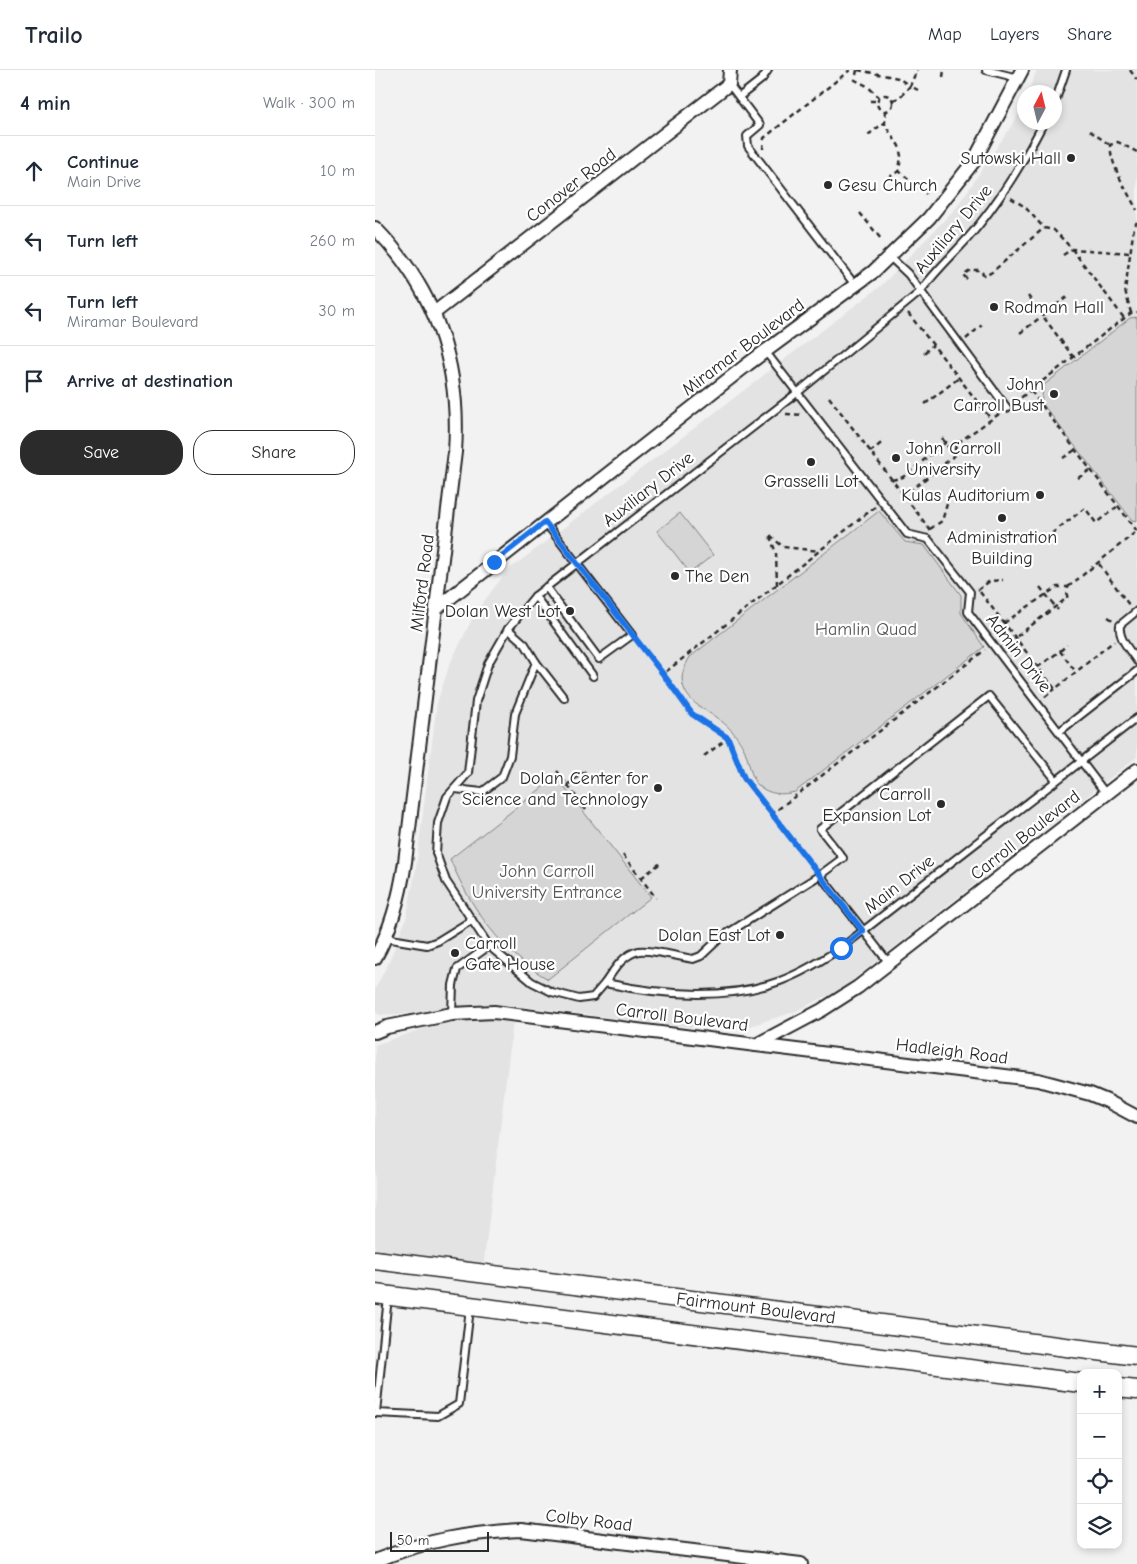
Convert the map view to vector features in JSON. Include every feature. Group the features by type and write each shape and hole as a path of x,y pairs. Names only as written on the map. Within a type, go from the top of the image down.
{"main road":[{"name":"Fairmount Boulevard","path":"375,1260 1137,1356"},
{"name":"Fairmount Boulevard","path":"382,1295 1077,1382"},
{"path":"1122,1388 1137,1390"}],"street":[{"path":"729,84 730,70"},
{"name":"Miramar Boulevard","path":"437,608 765,351 873,272 929,218 974,162 1020,74"},
{"name":"Conover Road","path":"434,313 729,84"},
{"name":"Milford Road","path":"375,228 403,260 434,313 450,365 457,419 437,608 405,862 396,908 375,958"},
{"name":"Carroll Boulevard","path":"375,1032 387,1026 452,1014 507,1012 756,1045 822,1010 858,987 1137,770"},
{"name":"Hadleigh Road","path":"756,1045 1038,1080 1090,1094 1137,1117"},
{"name":"Colby Road","path":"375,1561 435,1540 478,1532 521,1530 801,1564"}],"lane":[{"path":"739,97 762,80 768,70"},
{"path":"986,70 1020,74"},
{"path":"1061,85 1066,70"},
{"path":"729,84 760,125 747,136 748,146 855,285"},
{"name":"Auxiliary Drive","path":"489,946 447,881 436,853 438,823 447,797 468,773 476,701 488,664 508,629 535,596 797,393 919,292 932,275 976,228 1004,192 1025,159 1040,130"},
{"path":"889,256 908,274 919,292 1007,408"},
{"name":"Admin Drive","path":"765,351 907,534 928,539 970,592 968,612 1106,794"},
{"path":"545,522 633,635 599,659 546,587"},
{"path":"535,596 593,676"},
{"path":"1136,612 1120,625 1121,636 1137,660"},
{"path":"508,629 525,644 536,662 564,698"},
{"path":"455,789 482,792 502,777 510,756 515,714 536,662"},
{"path":"1060,731 1123,680 1137,671"},
{"path":"452,1014 453,985 457,968 489,946 532,982 552,992 579,999 593,997 617,966 627,957 639,951 693,959 701,956 720,938 820,875 843,858 820,829 989,696 1056,780"},
{"name":"Main Drive","path":"605,983 636,989 721,994 779,981 807,969 841,948 1137,718"},
{"path":"820,875 889,963"},
{"path":"385,938 427,945 438,941 471,920"},
{"path":"382,1295 376,1413 438,1416 459,1404 470,1306"}],"path":[{"path":"764,154 762,147 764,138 850,70"},
{"path":"893,100 887,95 879,96 867,86 855,80 857,70 898,78 918,90"},
{"path":"893,100 899,98 910,86 917,70"},
{"path":"943,77 945,70"},
{"path":"1130,70 1137,80"},
{"path":"879,96 877,101 878,107 885,111"},
{"path":"885,111 892,107 893,100"},
{"path":"870,101 877,101"},
{"path":"885,111 885,125 899,146 901,156 899,171 888,178"},
{"path":"868,135 885,122"},
{"path":"1090,132 1110,145"},
{"path":"1110,145 1118,142 1137,152"},
{"path":"1110,145 1111,156 1118,177 1137,210"},
{"path":"899,171 926,194"},
{"path":"1004,192 1025,206 1044,228 1055,230 1072,249 1124,318"},
{"path":"860,213 881,239"},
{"path":"1131,313 1125,290 1134,227 1137,222"},
{"path":"967,279 963,274 970,270 980,270 985,276 992,272 1044,228"},
{"path":"1063,255 1072,249 1130,253"},
{"path":"1028,296 1074,358"},
{"path":"1020,333 1067,297"},
{"path":"903,305 991,419"},
{"path":"946,442 956,444 1031,391 1124,318 1131,313 1137,312"},
{"path":"959,345 982,325"},
{"path":"924,353 933,345"},
{"path":"925,404 959,378"},
{"path":"1004,623 1057,586 1068,587 1099,564 1137,531 1031,391"},
{"path":"829,397 936,536"},
{"path":"772,412 805,415"},
{"path":"942,438 955,458"},
{"path":"870,452 884,441"},
{"path":"892,480 903,477 946,442"},
{"path":"908,501 910,491 955,458 956,444"},
{"path":"1063,458 1075,450"},
{"path":"1078,478 1090,470"},
{"path":"931,529 942,521 947,504"},
{"path":"663,674 876,506"},
{"path":"1038,544 1085,508 1096,523 1118,506"},
{"path":"777,585 776,552 769,534 783,547 819,551"},
{"path":"1099,564 1136,612"},
{"path":"978,590 990,581 1003,580"},
{"path":"973,583 1055,689"},
{"path":"1040,587 1058,610"},
{"path":"1015,637 1067,598 1068,587"},
{"path":"633,635 692,714 728,738 744,778 820,875"},
{"path":"1038,703 1121,636"},
{"path":"1038,667 1067,645"},
{"path":"772,814 985,650"},
{"path":"1060,651 1076,672"},
{"path":"704,756 728,738"},
{"path":"567,785 587,770"},
{"path":"557,771 586,810"},
{"path":"623,855 656,898"},
{"path":"641,878 663,862"}],"shaded area":[{"name":"John Carroll University","path":"1037,70 1137,70 1137,757 841,989 794,1012 750,1026 689,1027 499,1004 479,1004 416,1013 380,1015 375,1012 375,989 389,962 406,919 416,868 437,703 449,666 475,613 507,571 882,285 956,208 1017,117 1017,130 1062,130 1062,85 1031,85"},
{"path":"486,1019 513,1022 483,1269 375,1255 375,1045 425,1028 458,1021"}],"green space":[{"path":"1137,317 1137,521 1132,520 1041,402 1044,385 1130,318"},
{"name":"Hamlin Quad","path":"879,511 905,542 924,545 961,595 961,613 984,647 795,792 785,794 772,793 756,783 745,751 734,733 721,721 695,704 690,698 682,681 685,667 690,657"},
{"path":"680,513 713,555 690,573 657,531"},
{"name":"John Carroll University Entrance","path":"556,777 651,897 548,979 516,956 489,927 467,894 450,859"}],"place":[{"name":"Sutowski Hall","path":"1071,158"},
{"name":"Gesu Church","path":"828,185"},
{"name":"Rodman Hall","path":"994,307"},
{"name":"John Carroll Bust","path":"1054,394"},
{"name":"John Carroll University","path":"896,458"},
{"name":"Grasselli Lot","path":"811,462"},
{"name":"Kulas Auditorium","path":"1040,495"},
{"name":"Administration Building","path":"1002,518"},
{"name":"The Den","path":"675,576"},
{"name":"Dolan West Lot","path":"570,611"},
{"name":"Dolan Center for Science and Technology","path":"658,788"},
{"name":"Carroll Expansion Lot","path":"941,804"},
{"name":"Dolan East Lot","path":"780,935"},
{"name":"Carroll Gate House","path":"455,953"}],"route":[{"path":"494,562 545,522 692,714 728,738 744,778 863,931 841,948"}]}
